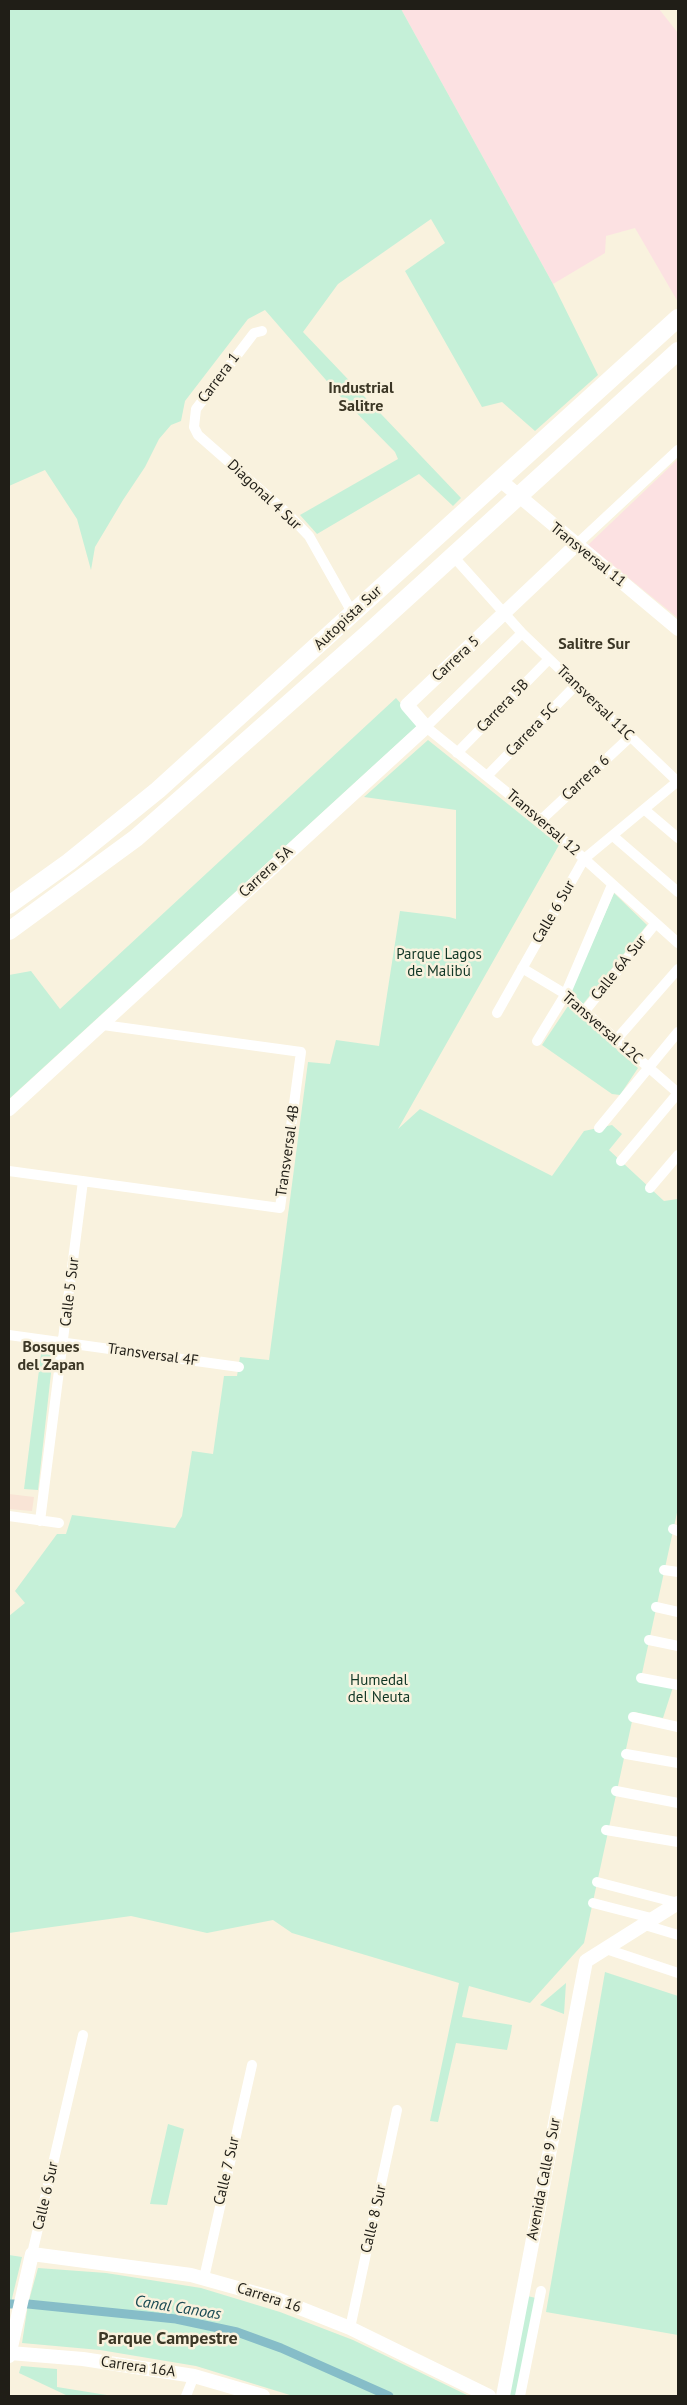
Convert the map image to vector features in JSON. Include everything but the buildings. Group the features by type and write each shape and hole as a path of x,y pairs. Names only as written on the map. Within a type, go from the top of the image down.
{"highway":[{"name":"Autopista Sur","path":"9,905 84,851 158,790 678,318"},
{"name":"Autopista Sur","path":"9,931 136,838 290,703 678,351"}],"main road":[{"name":"Transversal 11","path":"500,480 678,629"},
{"name":"Carrera 5","path":"407,705 576,545"},
{"name":"Transversal 12","path":"407,705 426,727"},
{"name":"Carrera 5A","path":"9,1109 103,1025 426,727"},
{"path":"606,1949 678,1903"},
{"name":"Avenida Calle 9 Sur","path":"503,2396 586,1961 606,1949"},
{"name":"Carrera 16","path":"32,2254 204,2278 277,2299 350,2328 489,2396"},
{"name":"Calle 6 Sur","path":"9,2354 32,2254"},
{"name":"Carrera 16A","path":"9,2354 83,2360 194,2376 264,2396"}],"street":[{"name":"Carrera 1","path":"198,435 194,427 196,409 254,333 262,331"},
{"name":"Diagonal 4 Sur","path":"198,435 287,513 309,536 353,614"},
{"path":"576,545 678,450"},
{"name":"Transversal 11C","path":"452,555 522,633 678,782"},
{"name":"Carrera 5A","path":"426,727 522,633"},
{"name":"Carrera 5B","path":"457,753 549,659"},
{"name":"Carrera 5C","path":"487,776 576,685"},
{"name":"Transversal 12","path":"426,727 541,820 678,943"},
{"name":"Carrera 6","path":"541,820 630,737"},
{"name":"Calle 6 Sur","path":"497,1013 584,859 678,782"},
{"path":"645,810 678,838"},
{"path":"613,836 678,892"},
{"path":"536,1041 565,995 612,884"},
{"name":"Calle 6A Sur","path":"584,1012 655,924"},
{"name":"Transversal 12C","path":"522,968 565,995 615,1041 678,1093"},
{"path":"615,1041 678,970"},
{"name":"Transversal 4B","path":"9,1171 280,1208 301,1052 103,1025"},
{"path":"598,1128 678,1032"},
{"path":"621,1161 678,1093"},
{"path":"650,1188 678,1155"},
{"name":"Calle 5 Sur","path":"40,1521 83,1181"},
{"name":"Transversal 4F","path":"9,1335 239,1367"},
{"path":"9,1516 59,1524"},
{"path":"664,1570 678,1572"},
{"path":"656,1607 678,1612"},
{"path":"649,1640 678,1646"},
{"path":"641,1678 678,1685"},
{"path":"633,1717 678,1727"},
{"path":"626,1754 678,1763"},
{"path":"616,1791 678,1803"},
{"path":"606,1830 678,1842"},
{"path":"597,1882 678,1903"},
{"path":"593,1903 650,1922 678,1935"},
{"path":"606,1949 678,1973"},
{"name":"Calle 6 Sur","path":"32,2254 82,2035"},
{"name":"Calle 7 Sur","path":"204,2278 252,2065"},
{"name":"Calle 8 Sur","path":"350,2328 397,2110"},
{"path":"520,2396 541,2291"},
{"path":"186,2396 194,2376"}],"shaded area":[{"path":"401,9 659,9 678,33 678,302 635,228 606,236 605,253 553,284"},
{"path":"678,459 678,618 588,545"},
{"path":"9,1494 34,1497 32,1511 9,1509"}],"green space":[{"path":"9,9 401,9 553,284 598,375 535,431 502,402 482,407 405,271 445,243 431,219 338,284 303,332 461,498 453,506 419,474 317,534 300,515 398,459 395,452 339,395 265,310 248,319 185,401 181,421 171,425 159,439 145,467 95,547 91,570 77,519 45,470 9,486"},
{"path":"396,698 419,724 9,1099 9,975 31,971 60,1009"},
{"name":"Humedal del Neuta","path":"428,740 559,845 398,1129 420,1109 552,1176 584,1131 612,1125 622,1134 609,1150 664,1201 678,1199 678,1508 641,1678 673,1687 663,1718 634,1712 584,1943 530,2003 469,1986 462,2017 512,2025 507,2050 456,2043 438,2122 430,2121 459,1983 292,1933 273,1920 207,1933 131,1916 9,1933 9,1616 25,1603 15,1591 57,1534 66,1534 72,1515 175,1528 182,1516 192,1451 213,1454 224,1376 237,1376 240,1357 269,1360 308,1062 330,1064 336,1040 379,1046 400,911 456,919 456,810 364,797"},
{"path":"614,893 647,925 583,1004 571,991"},
{"path":"568,1006 638,1068 620,1095 612,1094 542,1045"},
{"path":"41,1354 53,1355 38,1490 24,1489"},
{"path":"605,1972 678,1996 678,2335 546,2312"},
{"path":"566,1983 564,2014 540,2005"},
{"path":"168,2124 184,2129 167,2205 150,2204"},
{"path":"9,2255 22,2257 9,2311"},
{"path":"38,2268 106,2273 201,2288 280,2312 353,2340 469,2396 293,2396 196,2366 100,2350 22,2343 28,2304"},
{"path":"527,2296 536,2298 516,2396 508,2396"},
{"path":"21,2366 57,2369 57,2387 113,2396 68,2396 19,2373"}],"waterway":[{"name":"Canal Canoas","path":"9,2304 28,2304 176,2319 237,2332 281,2348 389,2396"}],"district":[{"name":"Industrial Salitre","path":"361,397"},
{"name":"Salitre Sur","path":"594,644"},
{"name":"Bosques del Zapan","path":"51,1356"},
{"name":"Parque Campestre","path":"168,2339"}],"park label":[{"name":"Parque Lagos de Malibú","path":"439,964"}]}
